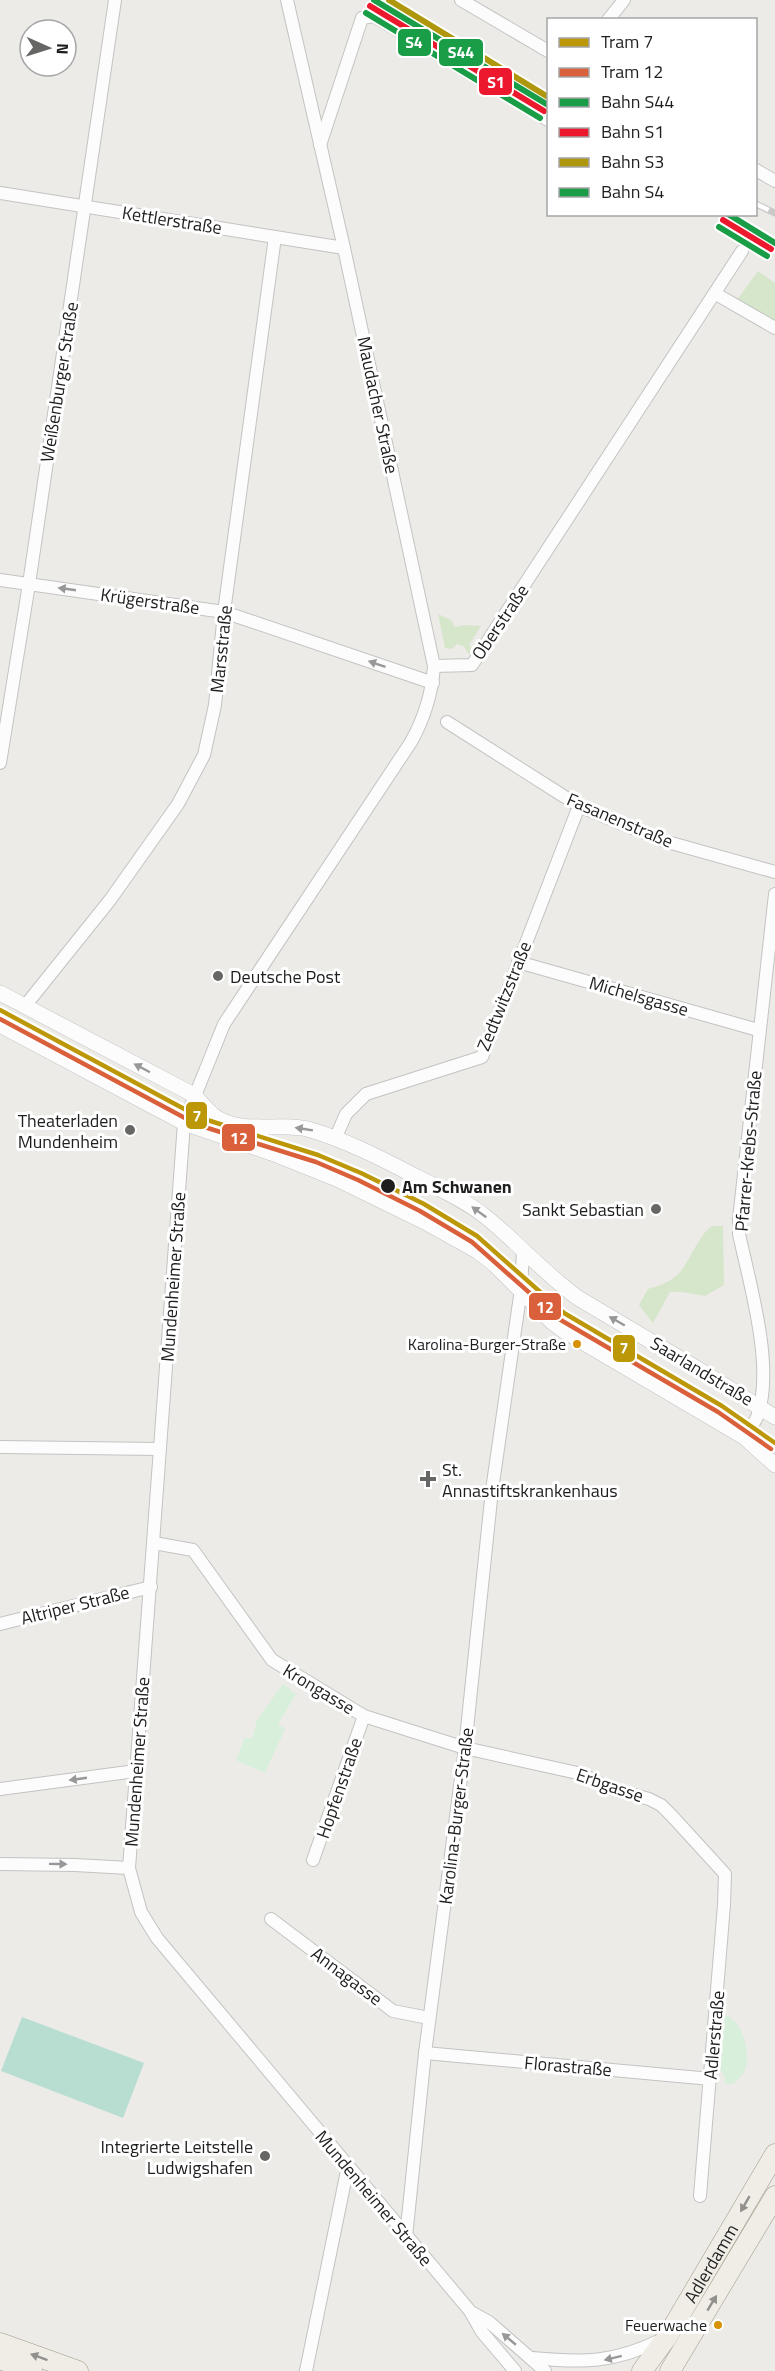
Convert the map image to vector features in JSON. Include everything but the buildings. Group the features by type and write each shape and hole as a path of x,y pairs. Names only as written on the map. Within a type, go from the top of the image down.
{"main road":[{"name":"Adlerdamm","path":"642,2371 667,2337 775,2154"},
{"name":"Adlerdamm","path":"670,2371 775,2196"},
{"path":"0,2343 78,2371"},
{"path":"0,2359 32,2371"}],"street":[{"name":"Weißenburger Straße","path":"0,763 116,0"},
{"name":"Maudacher Straße","path":"287,0 344,248 434,666"},
{"path":"461,0 547,50"},
{"path":"610,18 624,0"},
{"path":"319,146 362,18 374,16 547,119"},
{"path":"757,171 775,181"},
{"name":"Kettlerstraße","path":"0,193 344,248"},
{"name":"Marsstraße","path":"25,1006 110,900 178,804 204,755 215,705 224,612 275,237"},
{"name":"Oberstraße","path":"434,666 472,665 742,251"},
{"path":"716,294 775,328"},
{"name":"Krügerstraße","path":"0,580 224,612 433,683"},
{"path":"194,1095 224,1024 411,742 427,709 434,666"},
{"name":"Fasanenstraße","path":"447,722 579,806 664,841 775,872"},
{"name":"Zedtwitzstraße","path":"335,1139 346,1114 366,1094 482,1057 579,806"},
{"name":"Pfarrer-Krebs-Straße","path":"744,1437 757,1419 765,1360 739,1234 758,1030 775,894"},
{"name":"Michelsgasse","path":"518,962 758,1030"},
{"name":"Saarlandstraße","path":"0,993 194,1095 214,1116 231,1123 306,1129 335,1139 396,1166 469,1205 485,1216 558,1284 578,1299 775,1417"},
{"name":"Saarlandstraße","path":"0,1025 184,1123 277,1155 337,1179 391,1204 477,1251 521,1289 552,1322 744,1437 775,1465"},
{"name":"Mundenheimer Straße","path":"194,1095 184,1123 129,1868 141,1912 157,1938 470,2311 482,2332 515,2371"},
{"name":"Karolina-Burger-Straße","path":"406,2237 429,2018 465,1748 492,1490 521,1289 523,1251"},
{"path":"0,1447 160,1449"},
{"name":"Krongasse","path":"154,1543 193,1550 272,1660 364,1716 465,1748"},
{"name":"Altriper Straße","path":"0,1624 151,1587"},
{"name":"Hopfenstraße","path":"313,1860 364,1716"},
{"name":"Erbgasse","path":"465,1748 582,1774 609,1788 649,1799 661,1805 725,1874"},
{"path":"0,1789 135,1771"},
{"path":"0,1864 75,1864 129,1868"},
{"name":"Adlerstraße","path":"700,2196 711,2079 725,1874"},
{"name":"Annagasse","path":"271,1919 393,2011 429,2018"},
{"name":"Florastraße","path":"425,2053 711,2079"},
{"path":"306,2371 348,2166"},
{"name":"Mundenheimer Straße","path":"470,2311 489,2322 545,2371"},
{"path":"532,2358 579,2362 602,2360 643,2349 667,2337"}],"green space":[{"path":"758,271 775,283 775,323 737,300"},
{"path":"438,614 451,620 455,627 481,626 469,645 474,650 470,655 463,646 457,644 452,649 445,648"},
{"path":"712,1226 723,1226 724,1285 705,1296 670,1292 653,1323 639,1305 648,1289 675,1277 685,1266 706,1231"},
{"path":"283,1684 296,1694 278,1724 285,1729 265,1773 236,1760 245,1737 252,1739 257,1720"},
{"path":"722,2014 735,2022 744,2037 746,2046 745,2070 733,2084 725,2084 724,2075 720,2071"},
{"path":"22,2017 144,2063 123,2118 1,2071"}],"railway":[{"path":"757,204 775,213"},
{"path":"734,216 751,229"}],"tram line":[{"name":"7","path":"0,1010 201,1118 318,1155 424,1204 477,1236 564,1313 722,1406 775,1443"},
{"name":"12","path":"0,1019 198,1125 316,1162 420,1211 472,1242 559,1319 718,1412 771,1449"}],"rail line":[{"name":"S44","path":"374,0 547,104"},
{"name":"S3","path":"389,0 547,96"},
{"name":"S1","path":"370,6 544,111"},
{"name":"S4","path":"366,13 540,118"},
{"name":"S44","path":"731,216 775,243"},
{"name":"S1","path":"723,220 771,249"},
{"name":"S4","path":"719,227 767,256"}],"place":[{"name":"Deutsche Post","path":"218,976"},
{"name":"Theaterladen Mundenheim","path":"130,1130"},
{"name":"Am Schwanen","path":"388,1186"},
{"name":"Sankt Sebastian","path":"656,1209"},
{"name":"Karolina-Burger-Straße","path":"577,1344"},
{"name":"St. Annastiftskrankenhaus","path":"428,1479"},
{"name":"Integrierte Leitstelle Ludwigshafen","path":"265,2156"},
{"name":"Feuerwache","path":"718,2325"}]}
